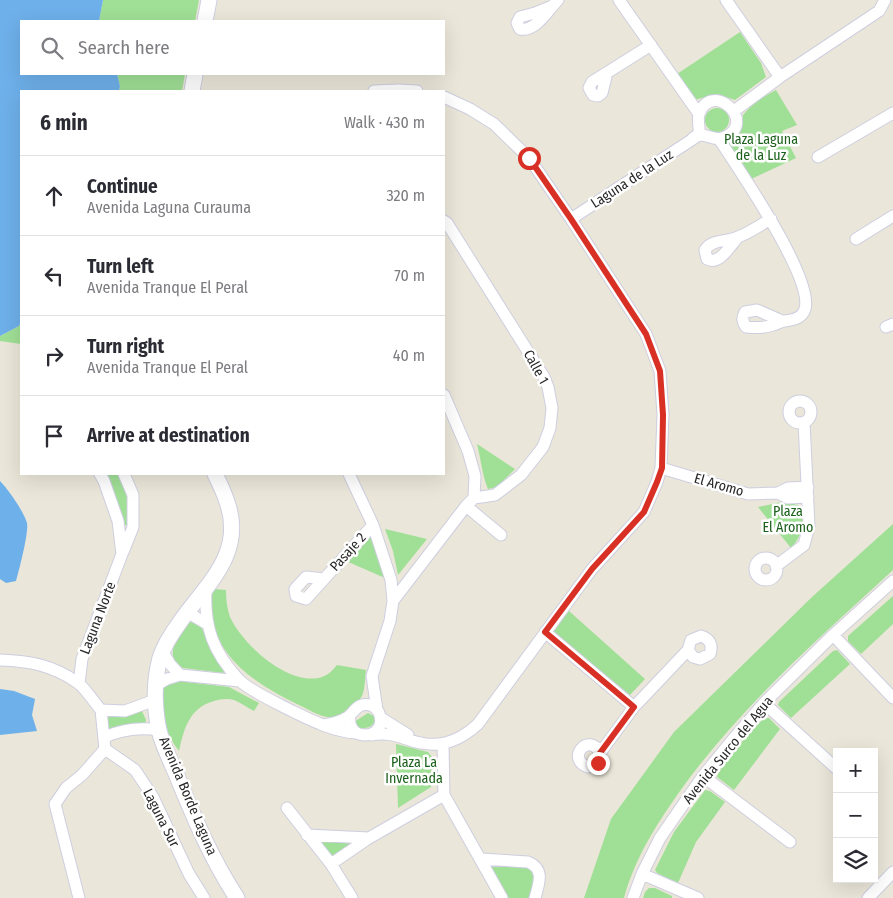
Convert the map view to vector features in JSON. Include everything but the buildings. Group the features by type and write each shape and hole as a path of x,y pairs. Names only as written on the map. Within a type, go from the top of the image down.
{"street":[{"path":"205,20 209,0"},
{"path":"619,0 699,114 700,131 694,138"},
{"path":"726,0 780,78"},
{"path":"734,111 879,11 885,0"},
{"path":"608,73 651,45"},
{"path":"192,90 195,75"},
{"path":"206,590 207,624 213,642 240,681 271,700 320,725 340,732 361,735 388,733 423,744 443,744 465,735 478,724 592,569 644,512 662,468 663,415 660,371 646,334 529,158 494,124 470,108 445,97"},
{"path":"694,138 702,134 714,139 725,138 734,129 736,123 734,111 725,103 712,102 699,114"},
{"path":"818,157 893,113"},
{"name":"Laguna de la Luz","path":"571,219 694,138"},
{"path":"719,139 778,232 802,283 806,307 803,313 793,321 782,321"},
{"path":"856,239 893,216"},
{"path":"738,238 771,220"},
{"name":"Calle 1","path":"445,222 538,367 548,387 551,403 551,418 543,447 521,475 495,495 474,498"},
{"path":"393,601 474,498 475,476 468,451 445,397"},
{"path":"776,566 804,544 810,526 804,422"},
{"name":"El Aromo","path":"662,468 748,494 778,493 788,498 808,492"},
{"name":"Laguna Norte","path":"100,475 118,521 122,554"},
{"name":"Laguna Norte","path":"79,684 82,659 133,527 133,496 124,475"},
{"name":"Avenida Borde Laguna","path":"216,475 228,506 231,526 231,538 225,560 220,570 187,612 162,650 156,693 159,730 198,826 222,874 237,898"},
{"path":"349,475 373,525 391,580 393,601 390,621 375,665 373,683 379,714 379,728 371,735"},
{"path":"466,506 501,535"},
{"name":"Pasaje 2","path":"324,579 373,525"},
{"name":"Avenida Surco del Agua","path":"633,898 642,874 660,838 703,776 764,703 893,581"},
{"path":"187,612 207,624"},
{"path":"545,632 634,707"},
{"path":"833,636 893,698"},
{"path":"162,650 170,664 180,675"},
{"path":"600,753 634,707 688,650"},
{"path":"0,660 29,662 58,671 79,684 100,710 105,743"},
{"path":"100,710 125,711 156,693 167,679 180,675 240,681"},
{"path":"363,705 373,683"},
{"path":"764,703 833,764"},
{"path":"320,725 337,722 350,715 355,708 363,705 373,706 379,714 423,744"},
{"path":"350,715 350,725 356,733"},
{"path":"79,898 55,804 66,788 82,775 105,743 129,729 145,728 159,730"},
{"name":"Laguna Sur","path":"105,743 135,770 153,797 189,874 204,898"},
{"path":"443,744 444,795 502,898"},
{"path":"703,776 790,842"},
{"path":"331,864 369,838 444,795"},
{"path":"287,808 307,836 331,864 352,898"},
{"path":"307,836 369,838"},
{"path":"481,859 534,864 540,872 536,898"},
{"path":"868,898 893,872"},
{"path":"642,874 698,898"}],"green space":[{"path":"103,0 199,0 195,20 99,20"},
{"name":"Plaza Laguna de la Luz","path":"740,32 761,63 766,77 735,100 717,94 694,100 677,74"},
{"path":"117,75 185,75 182,90 119,90"},
{"name":"Plaza Laguna de la Luz","path":"776,90 797,125 782,131 796,158 749,180 727,146 739,133 743,115 756,101"},
{"path":"717,108 725,112 729,120 725,128 717,132 709,128 705,120 709,112"},
{"path":"20,324 20,344 0,341 0,336 19,326"},
{"path":"477,444 515,469 497,487 488,489"},
{"path":"105,475 119,475 129,502 128,525 122,525"},
{"name":"Plaza El Aromo","path":"786,501 805,508 802,530 791,548 758,507"},
{"path":"893,524 893,570 754,702 703,760 671,804 647,842 634,869 624,898 584,898 611,819 674,732 812,597"},
{"path":"385,529 427,539 398,575 393,551"},
{"path":"370,532 385,578 346,561"},
{"path":"214,589 226,590 230,617 245,640 268,661 282,670 296,676 309,678 322,677 337,665 366,670 364,690 360,699 354,706 342,714 335,717 325,717 285,698 257,681 232,659 222,646 212,615 211,605"},
{"path":"893,596 893,624 861,654 848,641 848,636"},
{"path":"569,611 645,679 630,695 552,631"},
{"path":"190,622 200,625 225,671 223,673 183,668 177,664 173,652 174,646"},
{"path":"837,650 850,664 791,718 778,705 779,702 833,651"},
{"path":"178,681 229,687 259,703 254,711 237,701 229,699 206,704 193,714 189,720 179,751 170,736 164,720 162,703 163,685"},
{"path":"142,711 146,720 145,724 109,729 107,719 110,715"},
{"path":"368,713 374,716 376,720 374,723 368,727 357,728 354,722"},
{"path":"764,718 769,718 780,729 734,790 717,777 718,773 739,745"},
{"name":"Plaza La Invernada","path":"396,744 428,752 432,757 431,787 398,808"},
{"path":"705,790 710,791 725,802 696,842 678,883 657,873 655,870 674,832"},
{"path":"319,840 349,841 351,846 332,857"},
{"path":"492,863 528,865 535,872 531,898 507,898 490,868"},
{"path":"649,888 655,888 672,896 672,898 643,898"}],"water":[{"path":"0,0 103,0 99,20 20,20 20,75 117,75 120,86 119,90 20,90 20,324 19,326 0,336"},
{"path":"0,481 23,513 27,523 25,543 16,581 6,583 0,579"},
{"path":"0,689 14,691 35,699 32,715 37,731 0,735"}],"route":[{"path":"529,158 646,334 660,371 663,415 662,468 644,512 592,569 545,632 634,707 600,753 601,757 598,763"}]}
